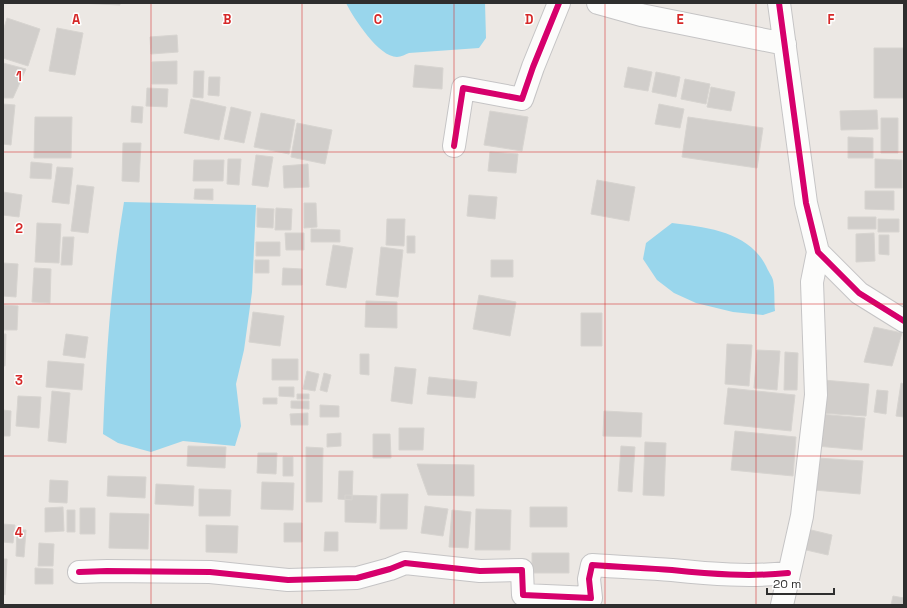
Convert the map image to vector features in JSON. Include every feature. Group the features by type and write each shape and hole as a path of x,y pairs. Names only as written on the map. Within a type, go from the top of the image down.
{"street":[{"path":"454,146 463,88 522,99 533,67 560,3"},
{"path":"598,3 641,15 785,44"},
{"path":"779,3 806,203 818,252 812,282 816,395 802,516 782,605"},
{"path":"818,252 859,293 904,321"},
{"path":"79,572 202,572 288,580 357,578 390,569 405,563 480,571 522,570 523,595 591,598 589,579 592,565 671,570 701,574 788,574"}],"water":[{"path":"346,3 485,3 486,38 479,48 409,53 397,57 383,51 375,44 361,27"},
{"path":"124,202 256,205 252,292 244,350 236,384 241,426 235,446 183,441 151,452 118,443 103,434 110,318 119,231"},
{"path":"672,223 713,229 726,233 749,246 759,255 772,278 775,311 763,315 733,312 696,303 674,293 657,280 643,259 646,243"}],"building":[{"path":"79,3 120,3 120,5"},
{"path":"7,18 40,29 28,66 3,58 3,31"},
{"path":"57,28 83,33 75,75 49,71"},
{"path":"177,35 178,52 151,54 150,37"},
{"path":"874,48 904,48 904,98 874,98"},
{"path":"177,61 177,84 152,84 152,62"},
{"path":"3,63 26,69 13,98 3,98"},
{"path":"415,65 443,68 442,89 413,87"},
{"path":"628,67 652,72 648,91 624,87"},
{"path":"194,71 204,71 203,98 193,97"},
{"path":"656,72 680,77 676,97 652,92"},
{"path":"209,77 220,77 219,96 208,95"},
{"path":"685,79 710,84 706,104 681,99"},
{"path":"711,87 735,92 731,111 707,107"},
{"path":"147,88 168,89 167,107 146,106"},
{"path":"191,99 226,107 219,140 184,133"},
{"path":"3,104 15,105 11,145 3,144"},
{"path":"659,104 684,109 680,128 655,124"},
{"path":"132,106 143,107 142,123 131,122"},
{"path":"231,107 251,112 244,143 224,139"},
{"path":"877,110 878,129 841,130 840,111"},
{"path":"490,111 528,117 522,151 484,145"},
{"path":"261,113 295,120 289,154 254,147"},
{"path":"35,117 72,117 71,158 34,158"},
{"path":"688,117 763,128 757,168 682,157"},
{"path":"881,118 898,118 898,153 881,153"},
{"path":"297,123 332,130 325,164 291,157"},
{"path":"848,137 873,138 873,158 848,158"},
{"path":"123,143 141,143 139,182 122,181"},
{"path":"490,152 518,154 516,173 488,171"},
{"path":"256,155 273,157 268,187 252,185"},
{"path":"228,159 241,159 239,185 227,184"},
{"path":"875,159 902,160 902,188 875,188"},
{"path":"194,160 224,160 223,181 193,181"},
{"path":"31,162 52,164 51,179 30,178"},
{"path":"308,164 309,187 284,188 283,166"},
{"path":"57,167 73,168 69,204 52,202"},
{"path":"597,180 635,187 629,221 591,214"},
{"path":"77,185 94,187 88,233 71,231"},
{"path":"195,189 213,189 213,200 194,199"},
{"path":"865,191 894,191 894,210 865,209"},
{"path":"3,192 22,195 19,217 3,215"},
{"path":"469,195 497,197 495,219 467,216"},
{"path":"304,203 316,203 317,227 304,228"},
{"path":"257,208 274,209 273,228 257,227"},
{"path":"276,208 292,209 291,230 275,230"},
{"path":"848,217 876,217 876,229 848,229"},
{"path":"387,219 405,219 404,246 386,245"},
{"path":"878,219 899,219 899,232 878,232"},
{"path":"37,223 61,224 59,263 35,262"},
{"path":"311,229 340,230 340,242 311,242"},
{"path":"285,233 304,233 304,250 286,250"},
{"path":"874,233 875,261 856,262 856,234"},
{"path":"879,235 889,235 889,255 879,254"},
{"path":"407,236 415,236 415,253 407,253"},
{"path":"63,237 74,237 72,265 61,265"},
{"path":"256,242 280,242 280,256 256,256"},
{"path":"333,245 353,248 346,288 326,285"},
{"path":"381,247 403,250 398,297 376,295"},
{"path":"255,260 269,260 269,273 255,273"},
{"path":"491,260 513,260 513,277 491,277"},
{"path":"3,263 18,264 16,297 3,296"},
{"path":"34,268 51,269 50,303 32,302"},
{"path":"283,268 302,269 302,285 282,285"},
{"path":"479,295 516,302 510,336 473,329"},
{"path":"366,301 397,302 397,328 365,327"},
{"path":"3,305 18,306 17,330 3,330"},
{"path":"253,312 284,316 280,346 249,342"},
{"path":"581,313 602,313 602,346 581,346"},
{"path":"874,327 902,333 892,366 864,362"},
{"path":"3,334 6,334 5,366 3,366"},
{"path":"66,334 88,337 85,358 63,355"},
{"path":"727,344 752,345 749,386 725,384"},
{"path":"757,350 780,351 777,390 754,388"},
{"path":"785,352 798,353 797,390 784,390"},
{"path":"360,354 369,354 369,375 360,374"},
{"path":"272,359 298,359 298,380 272,380"},
{"path":"48,361 84,364 82,390 46,387"},
{"path":"395,367 416,369 412,404 391,401"},
{"path":"307,371 319,374 315,391 303,389"},
{"path":"324,373 331,375 327,392 320,390"},
{"path":"429,377 477,382 475,398 427,394"},
{"path":"823,380 869,384 866,416 820,413"},
{"path":"901,383 904,384 904,417 896,416"},
{"path":"279,387 294,387 294,397 279,396"},
{"path":"728,388 795,395 791,431 724,424"},
{"path":"877,390 888,391 886,414 874,412"},
{"path":"52,391 70,393 66,443 48,441"},
{"path":"297,394 309,394 309,399 297,399"},
{"path":"18,396 41,397 39,428 16,426"},
{"path":"263,398 277,398 277,404 263,404"},
{"path":"291,401 309,401 309,409 291,408"},
{"path":"320,405 339,406 339,417 320,417"},
{"path":"3,410 11,411 10,436 3,436"},
{"path":"604,411 642,413 641,437 603,436"},
{"path":"308,413 308,425 291,425 290,414"},
{"path":"819,414 865,418 862,450 816,446"},
{"path":"399,428 424,428 423,450 399,450"},
{"path":"735,431 796,437 793,476 731,470"},
{"path":"341,433 341,446 327,447 327,434"},
{"path":"373,434 390,434 391,458 373,458"},
{"path":"645,442 666,443 664,496 643,495"},
{"path":"188,446 226,447 225,468 187,466"},
{"path":"621,446 635,447 632,492 618,491"},
{"path":"306,447 323,448 322,502 306,502"},
{"path":"258,453 277,453 276,474 257,473"},
{"path":"283,457 293,457 293,476 283,476"},
{"path":"817,458 863,461 860,494 814,490"},
{"path":"417,464 474,465 474,496 428,495"},
{"path":"339,471 353,471 352,500 338,499"},
{"path":"108,476 146,477 145,498 107,496"},
{"path":"50,480 68,481 67,503 49,502"},
{"path":"262,482 294,483 293,510 261,509"},
{"path":"156,484 194,486 193,506 155,504"},
{"path":"199,489 231,490 230,516 199,516"},
{"path":"381,494 408,494 407,529 380,529"},
{"path":"345,495 377,496 376,523 345,522"},
{"path":"425,506 448,509 443,536 421,533"},
{"path":"63,507 64,531 45,532 45,508"},
{"path":"530,507 567,507 567,527 530,527"},
{"path":"80,508 95,508 95,534 80,534"},
{"path":"476,509 511,510 510,550 475,550"},
{"path":"67,510 75,510 75,532 67,532"},
{"path":"452,510 471,512 468,548 449,547"},
{"path":"110,513 149,514 148,549 109,548"},
{"path":"284,523 302,523 302,542 284,542"},
{"path":"3,524 15,525 13,543 3,542"},
{"path":"206,525 238,526 237,553 206,552"},
{"path":"807,529 832,535 828,555 802,549"},
{"path":"17,530 26,530 24,557 16,556"},
{"path":"325,532 338,532 338,551 324,551"},
{"path":"39,543 54,544 53,566 38,566"},
{"path":"532,553 569,553 569,573 532,573"},
{"path":"3,559 7,559 5,595 3,594"},
{"path":"35,568 53,569 53,584 35,584"},
{"path":"893,596 904,598 904,605 891,605"}],"cycle path":[{"path":"454,146 463,88 522,99 533,67 559,3"},
{"path":"779,3 806,203 818,252 859,293 904,321"},
{"path":"79,572 210,572 288,580 357,578 390,569 405,563 480,571 522,570 523,595 591,598 589,579 592,565 701,573 759,575 788,573"}]}
